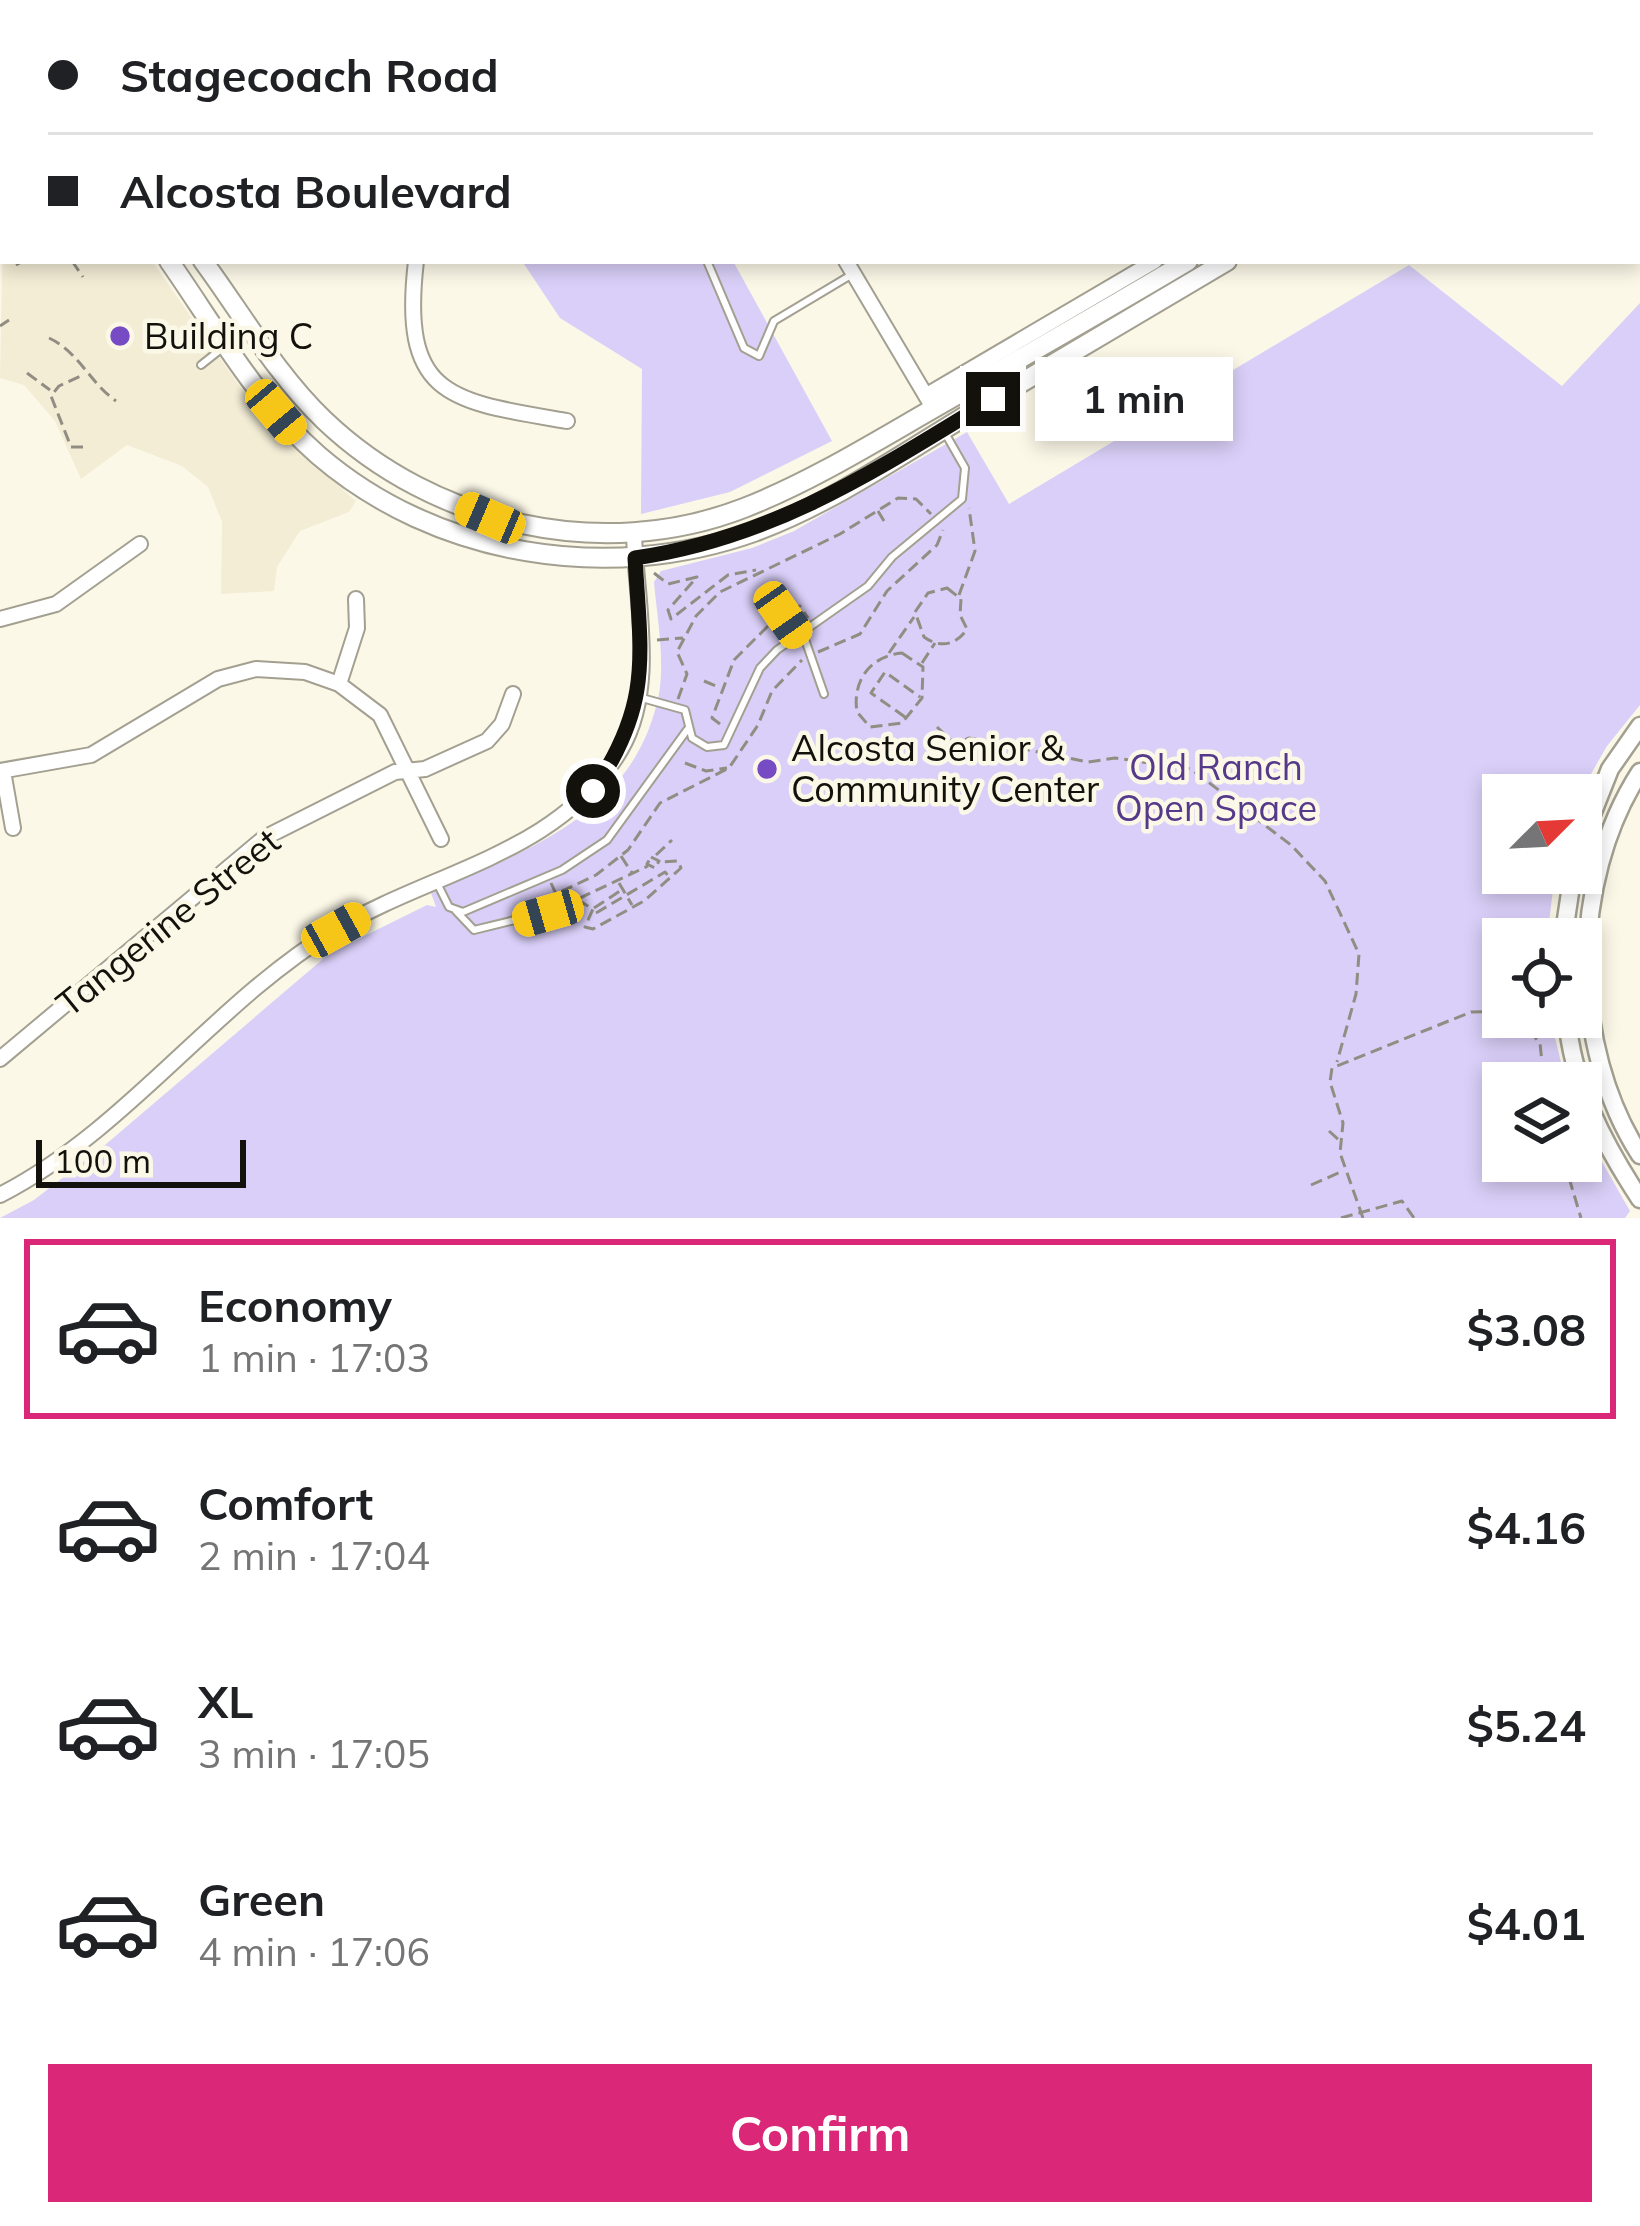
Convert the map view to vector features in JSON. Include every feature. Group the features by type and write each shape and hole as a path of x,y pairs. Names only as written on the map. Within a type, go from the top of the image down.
{"main road":[{"path":"171,264 294,433 321,459 395,508 477,543 569,558 635,558 698,550 757,531 832,495 1222,264"},
{"path":"205,264 294,389 348,441 416,486 490,518 574,532 634,534 745,507 1183,264"}],"street":[{"path":"416,264 410,315 424,371 469,404 567,422"},
{"path":"930,402 1150,264"},
{"path":"851,265 943,430"},
{"path":"0,1195 60,1157 313,944 568,815 593,791 624,745 639,697 634,534"},
{"path":"0,619 56,604 140,544"},
{"path":"339,684 357,628 356,599"},
{"path":"13,828 2,771 91,755 122,741 218,679 256,669 305,672 339,684 380,716 441,839"},
{"name":"Tangerine Street","path":"0,1059 264,838 395,772 410,772 487,741 502,724 513,694"},
{"path":"1602,789 1640,726"},
{"path":"1640,772 1608,841 1587,959 1598,1055 1610,1096 1640,1155"},
{"path":"1572,1038 1587,1103 1611,1155 1640,1199"}],"lane":[{"path":"708,264 744,347 759,356 774,321 851,265"},
{"path":"201,365 227,344"},
{"path":"639,697 680,708 687,730 707,747 724,745 760,668 799,633 868,586 892,557 964,496 965,468 943,430"},
{"path":"767,589 799,633 824,694"},
{"path":"456,911 548,876 607,840 687,730"},
{"path":"436,881 474,930 556,910"}],"path":[{"path":"74,264 83,277"},
{"path":"0,326 9,320"},
{"path":"50,338 66,346 83,376 116,401"},
{"path":"27,373 52,392 71,447 83,447"},
{"path":"52,392 83,376"},
{"path":"680,708 687,674 677,659 683,638 709,601 910,496 930,514"},
{"path":"915,616 924,637 935,643 953,642 967,629 959,595 975,551 964,496"},
{"path":"878,510 884,521"},
{"path":"817,652 860,634 887,591 943,537 942,529"},
{"path":"654,573 668,584 692,577 698,580 668,610 671,619 728,575 760,571"},
{"path":"760,571 767,589"},
{"path":"935,643 921,664 922,698 908,719 870,727 857,712 858,683 872,664 888,655 915,616 917,604 934,590 959,595"},
{"path":"786,593 808,618"},
{"path":"788,611 794,606"},
{"path":"726,728 712,718 720,688 745,646 775,620"},
{"path":"823,633 833,646"},
{"path":"655,640 683,638"},
{"path":"888,655 908,654 921,664"},
{"path":"548,876 556,894 621,856 640,839 645,820 660,803 729,768 780,679 809,656"},
{"path":"908,719 871,693 885,672 922,698"},
{"path":"704,681 720,688"},
{"path":"937,728 956,744 969,738 1088,762 1115,758 1191,769 1291,844 1324,881 1359,954 1356,994 1330,1082 1342,1123 1345,1171 1363,1218"},
{"path":"685,763 706,771 729,768"},
{"path":"556,910 648,866 672,841"},
{"path":"621,856 633,874"},
{"path":"648,866 655,868 657,859"},
{"path":"622,890 594,911 586,928 633,907 682,868 680,862 657,859"},
{"path":"594,911 627,897 665,872 670,878"},
{"path":"618,881 633,907"},
{"path":"578,899 594,911"},
{"path":"1337,1062 1482,1012"},
{"path":"1330,1131 1340,1141"},
{"path":"1311,1185 1345,1171"},
{"path":"1570,1182 1581,1218"},
{"path":"1341,1218 1402,1201 1414,1218"}],"shaded area":[{"path":"2,264 154,264 262,418 356,501 349,512 300,531 277,567 274,591 221,594 222,522 208,487 182,466 127,445 81,479 55,421 24,385 0,378"}],"green space":[{"path":"524,264 735,264 832,441 730,492 641,514 642,369 560,318"},
{"name":"Old Ranch Open Space","path":"1409,265 1562,386 1640,303 1640,705 1591,774 1482,774 1482,894 1552,894 1550,918 1482,918 1482,1038 1555,1038 1561,1062 1482,1062 1482,1182 1602,1182 1602,1162 1630,1211 1625,1218 0,1218 34,1200 105,1145 330,953 427,905 436,907 431,893 540,842 602,798 627,770 646,735 659,694 661,652 654,582 661,571 752,548 794,531 967,432 1009,504"}],"place":[{"name":"Building C","path":"120,336"},
{"name":"Alcosta Senior & Community Center","path":"767,769"}],"route":[{"path":"593,791 624,745 639,697 635,558 698,550 757,531 832,495 993,399"}]}
